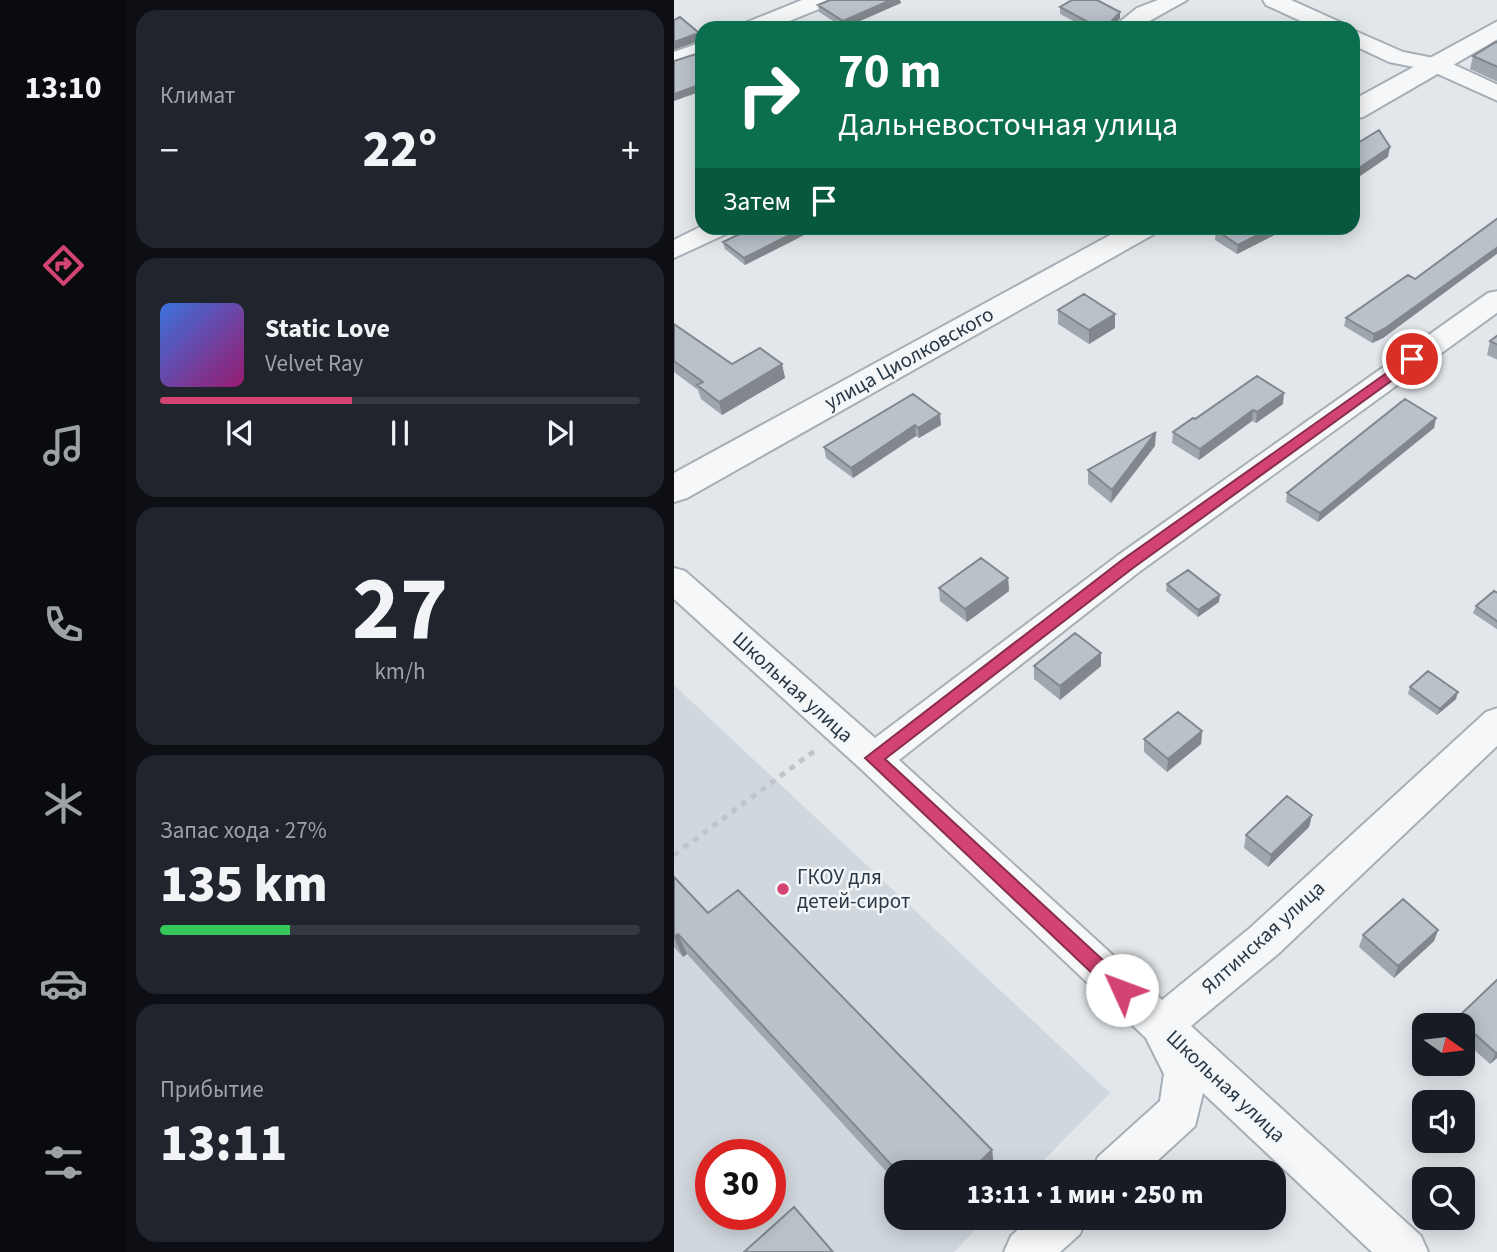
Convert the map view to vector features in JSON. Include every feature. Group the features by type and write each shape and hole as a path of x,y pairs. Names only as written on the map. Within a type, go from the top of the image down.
{"street":[{"path":"770,21 821,0"},
{"path":"1133,21 1176,0"},
{"path":"1274,0 1319,21"},
{"path":"1360,107 1497,29"},
{"path":"1360,40 1397,57 1436,65 1497,94"},
{"path":"674,60 695,52"},
{"path":"674,250 705,235"},
{"name":"улица Циолковского","path":"674,489 1131,235"},
{"path":"874,758 1128,564 1497,299"},
{"name":"Школьная улица","path":"674,580 874,758 1405,1252"},
{"name":"Ялтинская улица","path":"1161,1026 1264,941 1497,722"},
{"path":"1126,1160 1180,1111 1185,1072 1161,1026"},
{"path":"1027,1252 1051,1230"}],"path":[{"path":"674,855 841,731"}],"shaded area":[{"name":"ГКОУ для детей-сирот","path":"674,685 1110,1093 1044,1160 884,1160 884,1230 975,1230 954,1252 674,1252"}],"building":[{"path":"830,0 891,0 843,21 818,5"},
{"path":"1072,0 1097,0 1120,12 1112,21 1086,21 1060,7"},
{"path":"680,17 695,30 695,34 674,42 674,20"},
{"path":"1496,42 1498,67 1473,56"},
{"path":"695,54 695,86 674,94 674,61"},
{"path":"1379,130 1390,147 1360,167 1360,142"},
{"path":"1498,218 1498,247 1384,329 1374,334 1346,318 1408,275 1415,279"},
{"path":"738,235 789,235 744,258 723,242"},
{"path":"1223,235 1257,235 1238,245"},
{"path":"1084,294 1115,314 1089,330 1058,310"},
{"path":"674,324 732,364 760,348 782,364 719,402 697,385 703,382 674,361"},
{"path":"1498,335 1498,345 1490,341"},
{"path":"1257,376 1284,393 1257,412 1253,410 1200,449 1173,432 1195,419"},
{"path":"913,394 940,414 918,428 915,425 851,468 824,447"},
{"path":"1405,399 1436,418 1320,513 1287,493"},
{"path":"1156,432 1112,490 1088,470"},
{"path":"981,558 1008,578 965,609 939,588"},
{"path":"1188,570 1220,595 1198,610 1167,584"},
{"path":"1494,591 1498,593 1498,622 1476,606"},
{"path":"1075,633 1101,653 1060,686 1034,666"},
{"path":"1428,671 1458,692 1440,709 1410,687"},
{"path":"1178,712 1202,731 1168,759 1144,739"},
{"path":"1287,796 1312,815 1271,855 1246,835"},
{"path":"674,877 708,913 738,890 992,1150 982,1160 887,1160 678,934 674,937"},
{"path":"1403,899 1438,930 1398,966 1363,935"},
{"path":"1498,979 1498,1052 1476,1035 1476,1013 1462,1013"},
{"path":"794,1207 833,1252 744,1252 768,1230 786,1230 786,1214"}],"place":[{"name":"ГКОУ для детей-сирот","path":"783,889"}],"route":[{"path":"1122,990 874,758 1128,564 1412,359"}]}
